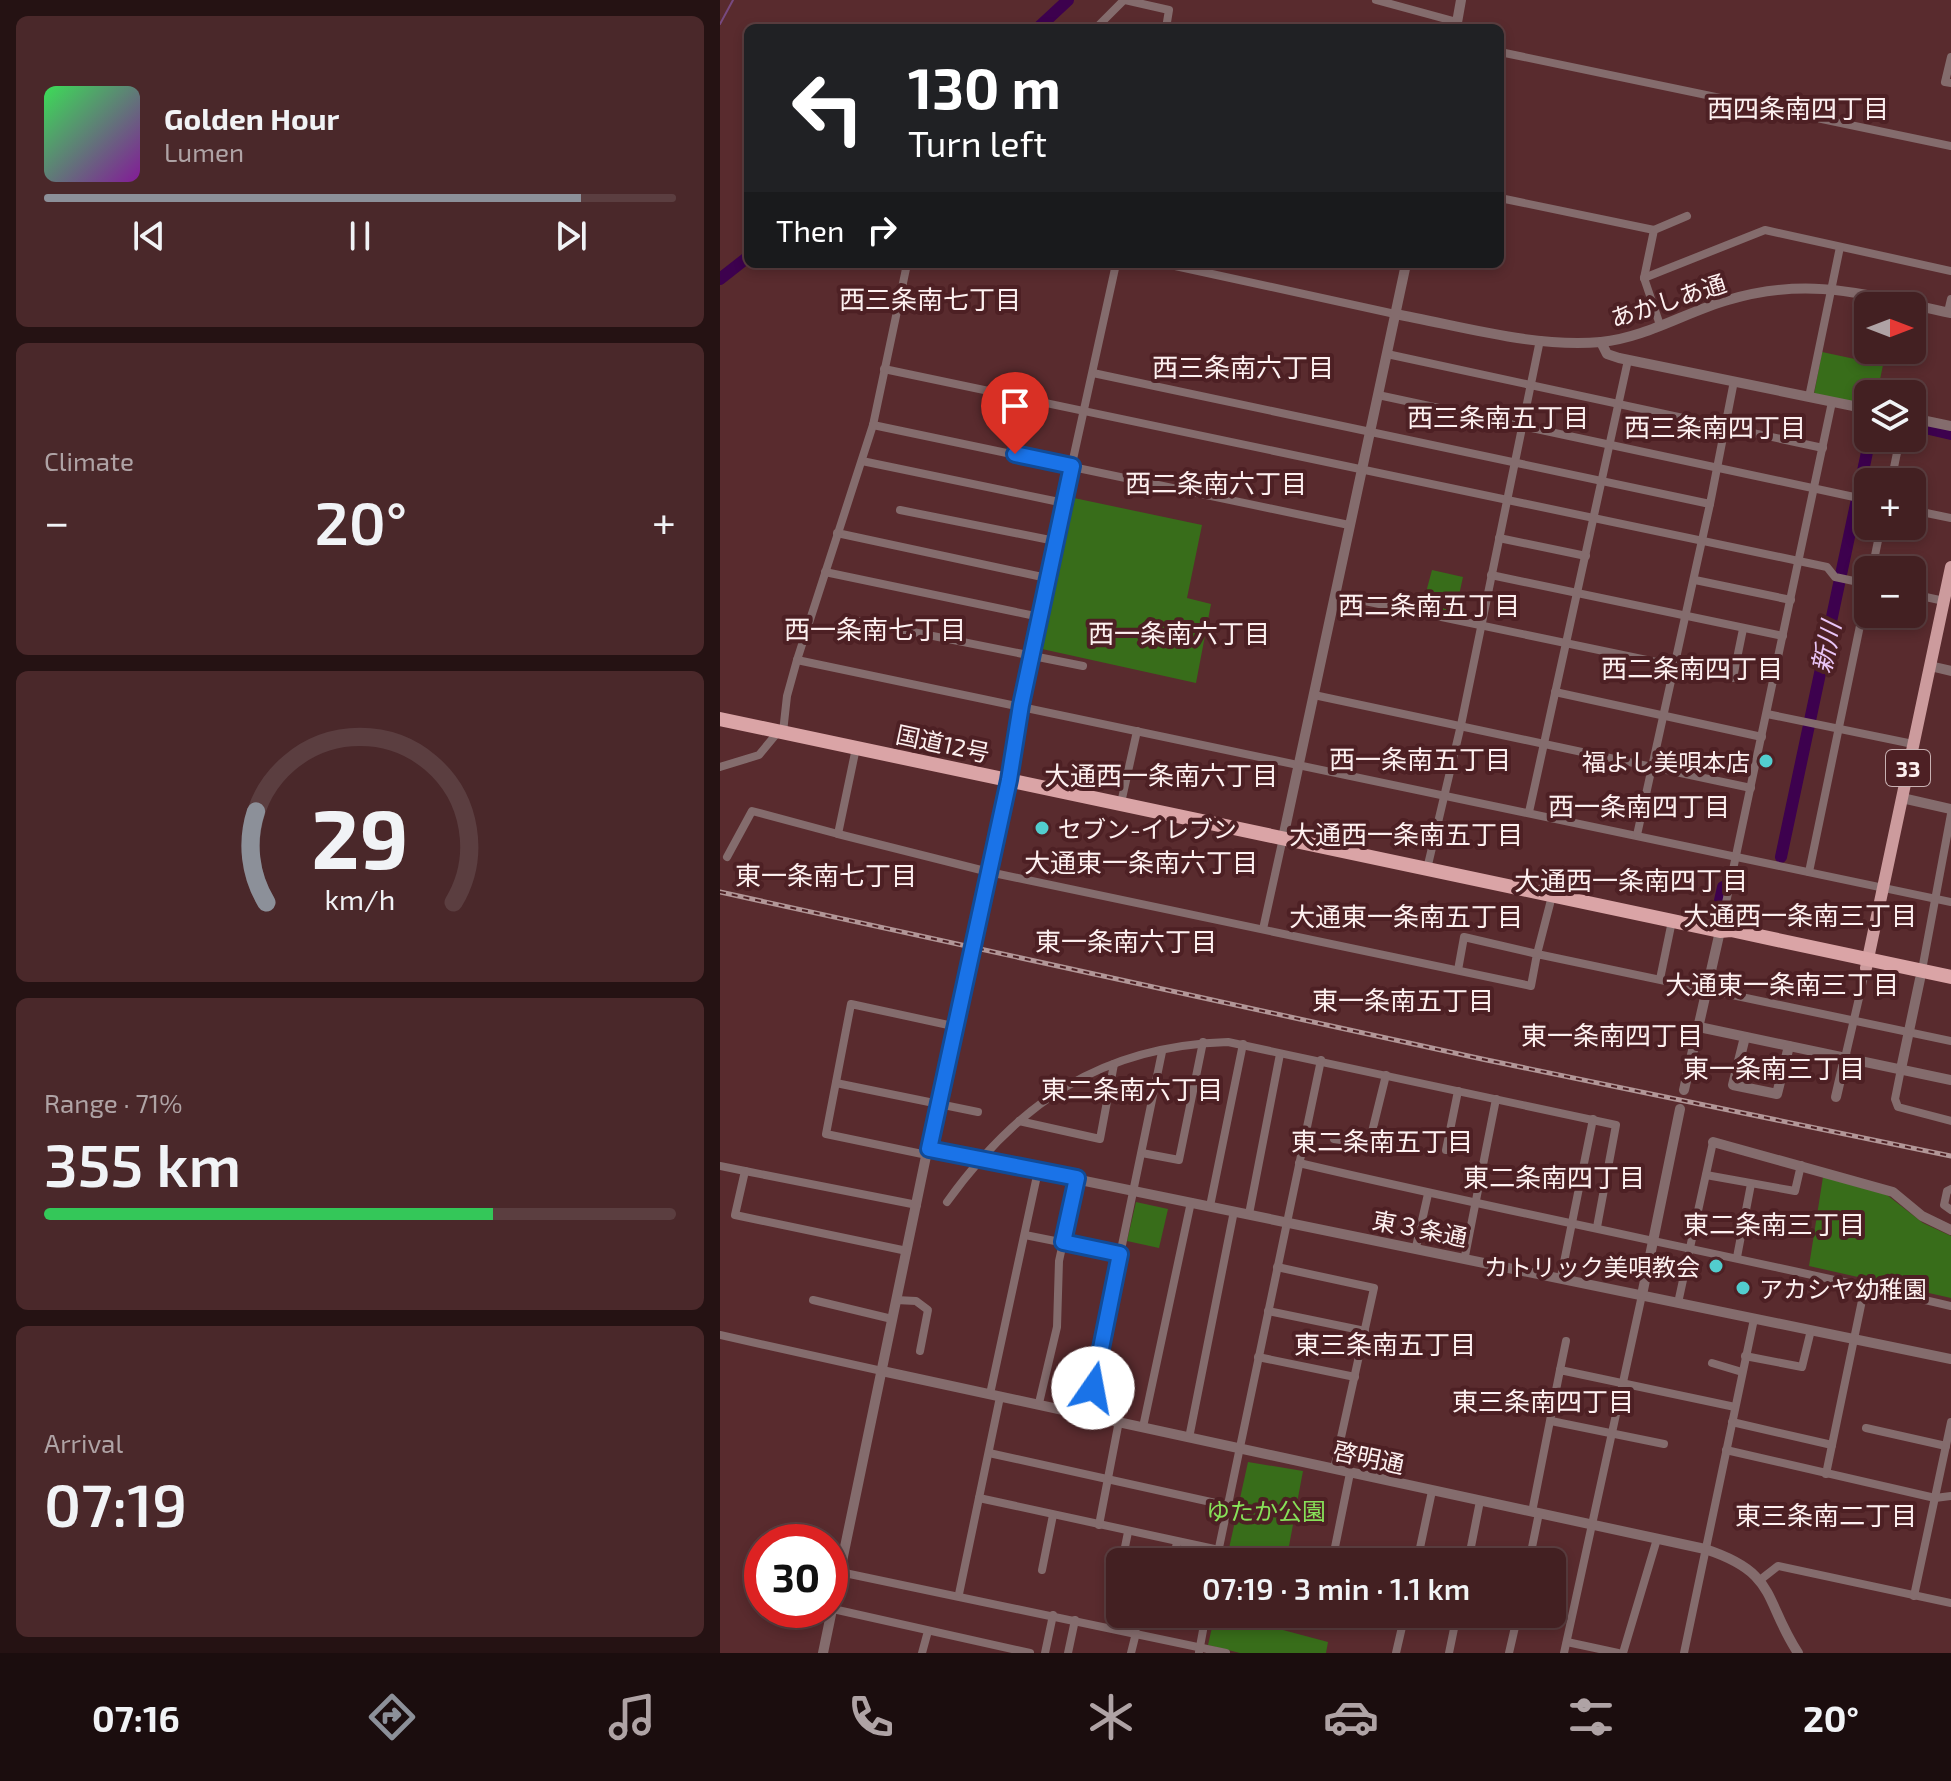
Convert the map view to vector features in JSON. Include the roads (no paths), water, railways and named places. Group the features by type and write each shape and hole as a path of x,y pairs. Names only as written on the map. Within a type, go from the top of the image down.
{"highway":[{"name":"国道12号","path":"720,719 1552,896 1720,931 1731,930 1866,964 1921,975 1951,977"},
{"name":"国道12号","path":"1921,975 1951,986"}],"main road":[{"name":"33","path":"1866,964 1951,567"}],"street":[{"path":"1100,24 1125,0 1169,10 1167,24"},
{"path":"1376,0 1453,24"},
{"path":"1456,24 1461,0"},
{"path":"1504,53 1951,146"},
{"path":"1951,57 1945,82 1951,83"},
{"path":"1504,199 1654,230 1687,216"},
{"path":"1654,230 1644,278 1660,325"},
{"path":"1644,278 1765,230 1951,271"},
{"path":"1809,397 1840,247"},
{"path":"720,767 759,755 780,731 797,660 873,425 906,268"},
{"path":"848,1534 953,1026 1009,780 1047,578 1115,268"},
{"path":"1184,268 1395,314"},
{"path":"1263,929 1405,268"},
{"name":"あかしあ通","path":"1395,314 1540,340 1601,342 1626,338 1727,300 1775,289 1831,288 1950,312"},
{"path":"1950,312 1951,299"},
{"path":"1427,869 1461,725 1540,340"},
{"path":"1601,342 1607,354 1628,360 1854,406"},
{"path":"1387,354 1823,448"},
{"path":"1529,812 1628,360"},
{"path":"884,369 1827,567 1835,577 1854,582"},
{"path":"1093,373 1710,504"},
{"path":"1637,835 1695,580 1734,381"},
{"path":"1378,395 1854,497"},
{"path":"1684,1090 1737,857 1832,402"},
{"path":"1926,421 1951,426"},
{"path":"873,425 1349,525"},
{"path":"862,461 1064,503"},
{"path":"900,510 1055,541"},
{"path":"1926,513 1951,518"},
{"path":"837,533 1047,578"},
{"path":"1499,538 1586,556"},
{"path":"825,572 1040,617"},
{"path":"1491,575 1783,636"},
{"path":"1695,580 1791,600"},
{"path":"1336,595 1733,678 1743,629"},
{"path":"1926,597 1944,601"},
{"path":"858,621 1083,666"},
{"path":"1809,872 1859,628"},
{"path":"797,660 1951,902"},
{"path":"1930,666 1951,671"},
{"path":"1555,692 1762,737"},
{"path":"1314,695 1751,788"},
{"path":"1767,714 1913,744"},
{"path":"1121,803 1137,731"},
{"path":"838,834 856,748"},
{"path":"1902,798 1951,812 1895,1099 1898,1107 1951,1121"},
{"path":"727,857 752,811 989,872 1531,986 1552,896"},
{"path":"1660,979 1672,921"},
{"path":"1458,970 1464,937 1951,1041"},
{"path":"1836,1097 1866,964"},
{"path":"928,1152 826,1134 851,1004 953,1026"},
{"path":"1699,1027 1951,1080"},
{"path":"1745,1037 1733,1085 1777,1094 1789,1046"},
{"path":"1142,1153 1179,1160 1203,1042"},
{"path":"947,1202 979,1158 1034,1105 1069,1083 1114,1064 1203,1042 1243,1044 1616,1125 1597,1227"},
{"path":"1210,1206 1243,1044"},
{"path":"1087,1414 1162,1052"},
{"path":"1249,1214 1280,1054"},
{"path":"1219,1548 1321,1060"},
{"path":"1019,1121 1100,1139 1114,1064"},
{"path":"1334,1139 1369,1144 1386,1075"},
{"path":"836,1083 978,1112"},
{"path":"1446,1150 1458,1091"},
{"path":"1465,1256 1496,1099"},
{"path":"1564,1653 1680,1109"},
{"path":"1561,1277 1593,1119"},
{"path":"1678,1303 1713,1142 1893,1192 1922,1216 1951,1230"},
{"name":"東３条通","path":"928,1152 979,1158 1465,1256 1951,1359"},
{"path":"1299,1163 1475,1205 1597,1227 1951,1306"},
{"path":"1706,1175 1795,1191 1801,1165"},
{"path":"720,1166 917,1205"},
{"path":"745,1171 735,1215 907,1251"},
{"path":"959,1594 989,1453 995,1395 1038,1171"},
{"path":"1039,1403 1057,1327 1059,1261 1077,1178"},
{"path":"1737,1257 1751,1184"},
{"path":"1951,1189 1947,1191 1944,1205 1951,1210"},
{"path":"1416,1247 1428,1194"},
{"path":"1143,1427 1191,1202"},
{"path":"1189,1438 1234,1211"},
{"path":"1025,1235 1120,1254"},
{"path":"1277,1267 1374,1288 1334,1469"},
{"path":"1826,1474 1865,1286"},
{"path":"813,1300 892,1319"},
{"path":"896,1300 916,1301 928,1310 920,1351"},
{"path":"1268,1311 1365,1331"},
{"path":"1684,1653 1754,1319"},
{"path":"1745,1356 1802,1367 1811,1330"},
{"path":"720,1335 882,1371"},
{"path":"1531,1548 1566,1341"},
{"path":"1258,1357 1355,1377"},
{"path":"1712,1363 1742,1372"},
{"path":"1560,1370 1735,1407"},
{"name":"啓明通","path":"882,1371 1705,1549 1737,1559 1760,1580 1798,1653"},
{"path":"1099,1525 1119,1421"},
{"path":"1551,1421 1664,1444"},
{"path":"1732,1422 1832,1445"},
{"path":"1914,1596 1951,1422"},
{"path":"1866,1428 1946,1446"},
{"path":"1726,1450 1935,1498 1951,1496"},
{"path":"989,1453 1229,1506"},
{"path":"1335,1548 1350,1473"},
{"path":"1420,1548 1432,1491"},
{"path":"979,1498 1208,1548"},
{"path":"1471,1548 1480,1501"},
{"path":"1042,1570 1053,1515"},
{"path":"1125,1548 1128,1532"},
{"path":"1567,1642 1621,1653 1657,1539"},
{"path":"1176,1548 1177,1542"},
{"path":"1760,1580 1778,1566 1951,1603"},
{"path":"848,1573 959,1594 1199,1650 1226,1653"},
{"path":"848,1612 1029,1653"},
{"path":"1045,1653 1053,1615"},
{"path":"1068,1653 1075,1620"},
{"path":"823,1653 829,1628"},
{"path":"1199,1650 1203,1628"},
{"path":"1396,1653 1402,1628"},
{"path":"1449,1653 1454,1628"},
{"path":"1509,1653 1515,1628"},
{"path":"922,1653 928,1631"},
{"path":"1131,1653 1136,1633"},
{"path":"977,1653 979,1642"}],"waterway":[{"path":"720,24 733,0"},
{"path":"1042,24 1068,0"},
{"path":"720,279 744,260"},
{"name":"新川","path":"1926,428 1951,434"},
{"name":"新川","path":"1781,857 1867,452"},
{"name":"新川","path":"1717,914 1723,887"}],"railway":[{"path":"720,892 1482,1059 1951,1156"}],"place":[{"name":"福よし美唄本店","path":"1766,761"},
{"name":"セブン-イレブン","path":"1042,828"},
{"name":"カトリック美唄教会","path":"1716,1266"},
{"name":"アカシヤ幼稚園","path":"1743,1288"}],"district":[{"name":"西四条南四丁目","path":"1798,107"},
{"name":"西三条南七丁目","path":"930,298"},
{"name":"西三条南六丁目","path":"1243,366"},
{"name":"西三条南五丁目","path":"1498,416"},
{"name":"西三条南四丁目","path":"1715,426"},
{"name":"西二条南六丁目","path":"1216,482"},
{"name":"西二条南五丁目","path":"1429,604"},
{"name":"西一条南七丁目","path":"875,628"},
{"name":"西一条南六丁目","path":"1179,632"},
{"name":"西二条南四丁目","path":"1692,667"},
{"name":"西一条南五丁目","path":"1420,758"},
{"name":"大通西一条南六丁目","path":"1161,774"},
{"name":"西一条南四丁目","path":"1639,805"},
{"name":"大通西一条南五丁目","path":"1406,833"},
{"name":"大通東一条南六丁目","path":"1141,861"},
{"name":"東一条南七丁目","path":"826,874"},
{"name":"大通西一条南四丁目","path":"1631,879"},
{"name":"大通西一条南三丁目","path":"1800,914"},
{"name":"大通東一条南五丁目","path":"1406,915"},
{"name":"東一条南六丁目","path":"1126,940"},
{"name":"大通東一条南三丁目","path":"1782,983"},
{"name":"東一条南五丁目","path":"1403,999"},
{"name":"東一条南四丁目","path":"1612,1034"},
{"name":"東一条南三丁目","path":"1774,1067"},
{"name":"東二条南六丁目","path":"1132,1088"},
{"name":"東二条南五丁目","path":"1382,1140"},
{"name":"東二条南四丁目","path":"1554,1176"},
{"name":"東二条南三丁目","path":"1774,1223"},
{"name":"東三条南五丁目","path":"1385,1343"},
{"name":"東三条南四丁目","path":"1543,1400"},
{"name":"東三条南二丁目","path":"1826,1514"}],"park label":[{"name":"ゆたか公園","path":"1266,1510"}]}
